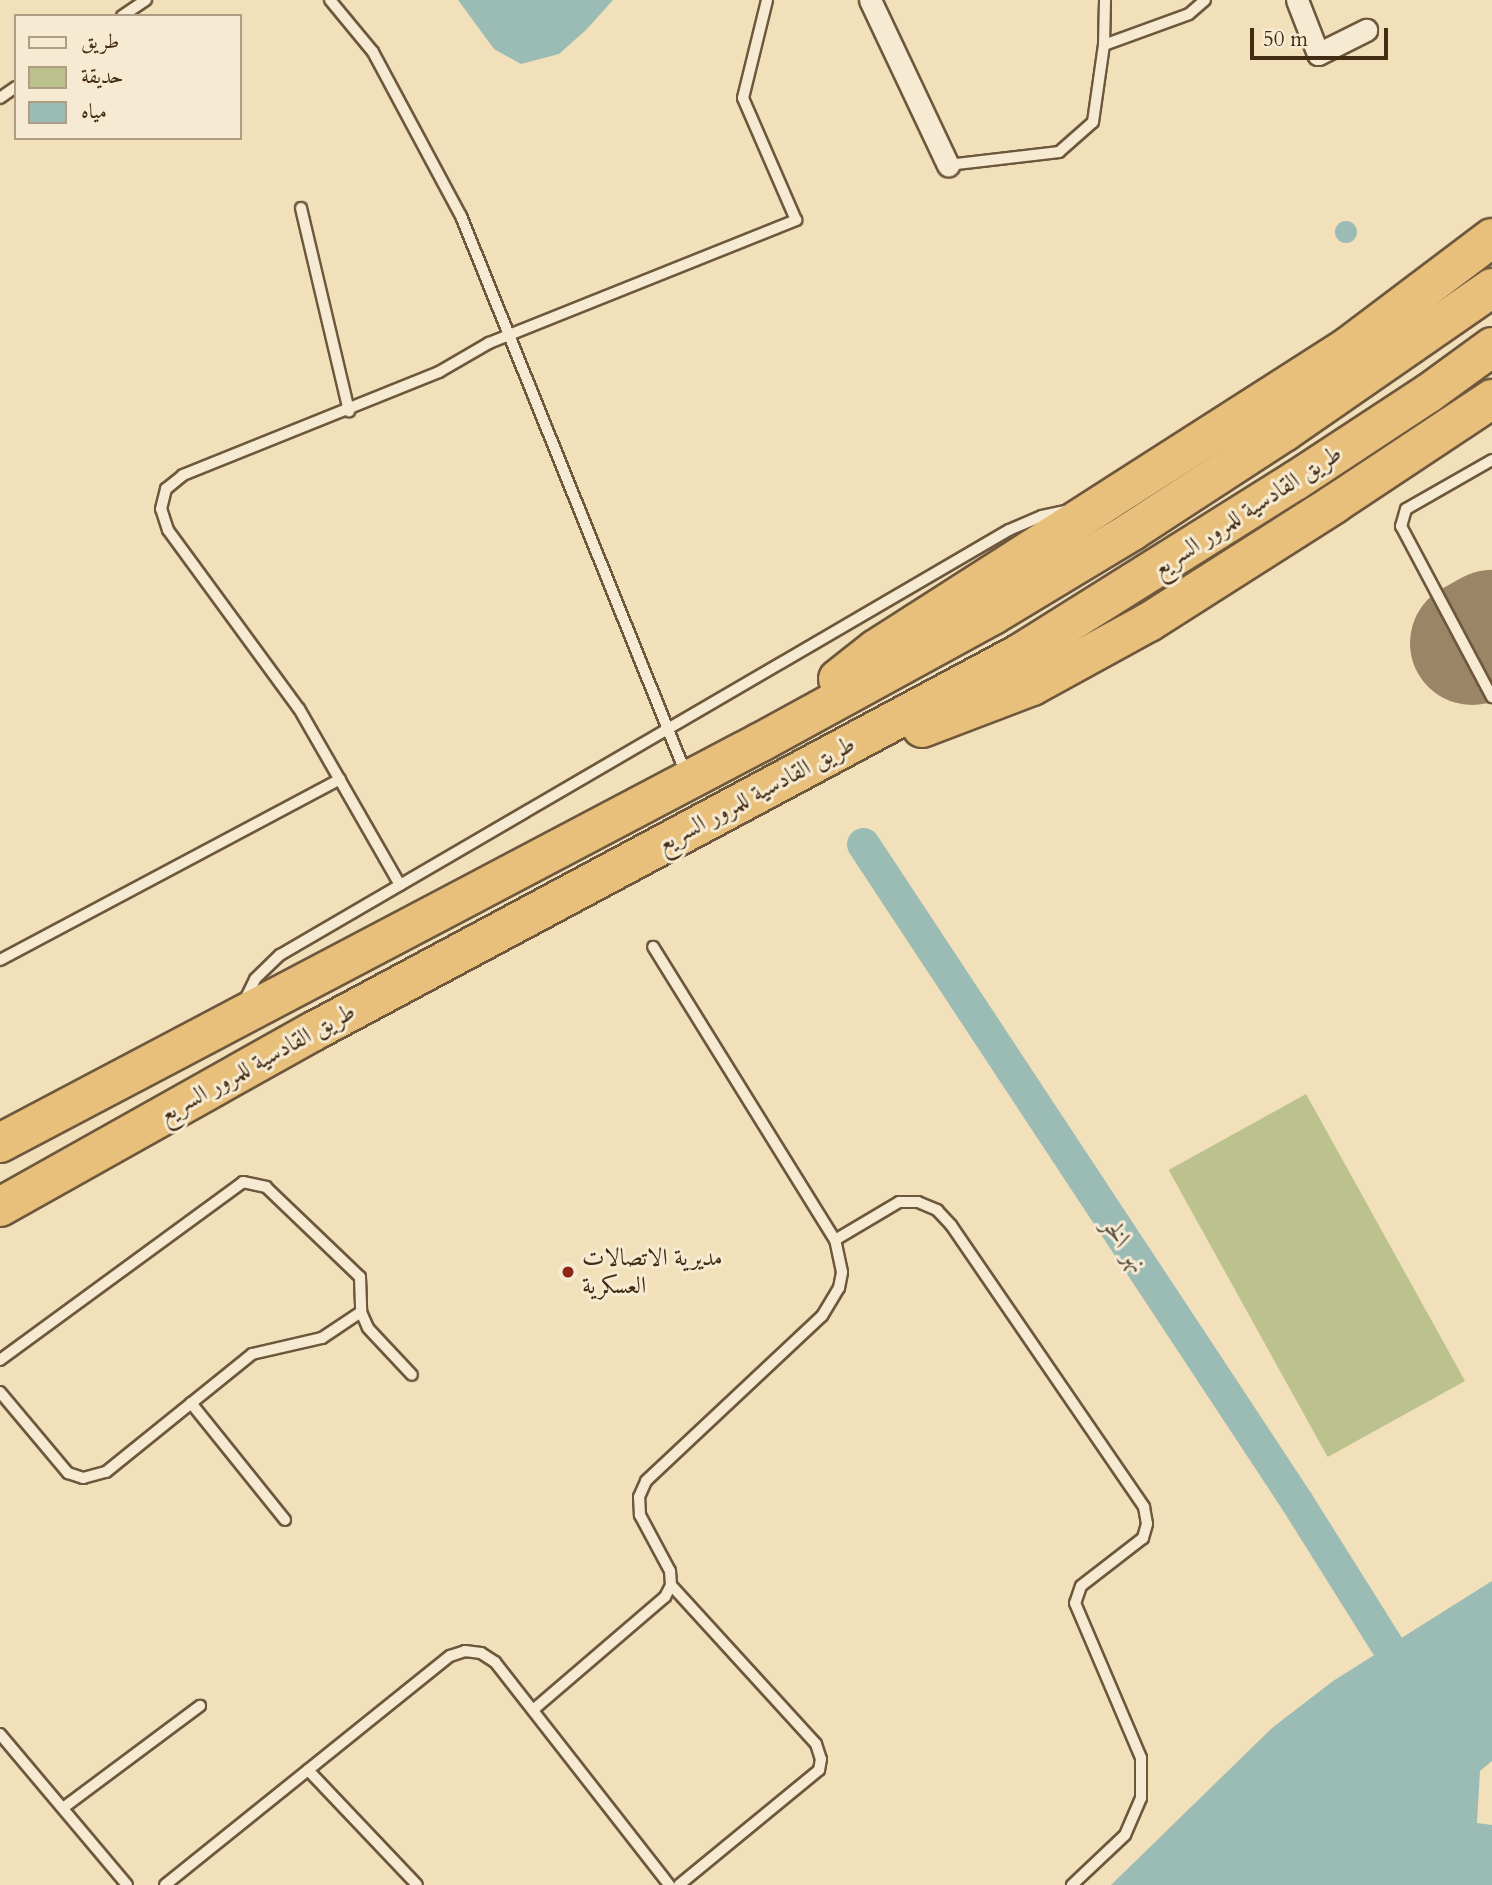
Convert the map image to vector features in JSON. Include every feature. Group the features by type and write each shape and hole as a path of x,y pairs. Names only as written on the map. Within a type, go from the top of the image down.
{"highway":[{"path":"761,742 876,649 1349,346 1492,238"},
{"name":"طريق القادسية للمرور السريع","path":"0,1143 761,742 993,615 1261,447 1492,288"},
{"name":"طريق القادسية للمرور السريع","path":"0,1207 314,1031 1019,654 1296,481 1429,393 1492,347"},
{"path":"785,779 1032,686 1149,622 1335,505 1492,398"}],"street":[{"path":"870,0 948,165"},
{"path":"1297,0 1318,54 1366,30"}],"lane":[{"path":"125,14 146,0"},
{"path":"330,0 373,52 461,216 688,779"},
{"path":"400,885 299,709 169,530 161,509 166,489 183,475 349,411 439,372 509,334 796,220 743,98 767,0"},
{"path":"948,165 1059,152 1093,122 1104,44 1105,0"},
{"path":"1104,44 1189,14 1205,0"},
{"path":"301,208 349,411"},
{"path":"1492,460 1406,509 1401,526 1492,697"},
{"path":"240,1016 248,990 272,961 400,885 1009,530 1060,512 1096,509"},
{"path":"0,960 340,779"},
{"path":"533,1710 661,1602 671,1585 670,1571 640,1515 642,1488 646,1481 832,1303 842,1272 835,1240 653,947"},
{"path":"0,1360 243,1182 266,1188 360,1277 361,1312 368,1328 412,1375"},
{"path":"835,1240 900,1202 918,1202 937,1210 1144,1507 1147,1524 1143,1538 1081,1586 1075,1603 1141,1758 1141,1798 1125,1835 1072,1885"},
{"path":"0,1392 68,1473 83,1478 106,1472 252,1354 322,1338 361,1312"},
{"path":"191,1403 285,1520"},
{"path":"671,1585 816,1744 821,1759 819,1770 679,1885"},
{"path":"164,1885 450,1656 465,1651 481,1653 495,1662 669,1885"},
{"path":"62,1808 200,1706"},
{"path":"0,1734 127,1885"},
{"path":"308,1770 417,1885"}],"green space":[{"path":"1306,1094 1465,1381 1328,1457 1169,1170"}],"water":[{"path":"458,0 613,0 586,30 559,54 521,64 494,49"},
{"path":"1346,221 1354,224 1357,232 1354,240 1346,243 1338,240 1335,232 1338,224"},
{"path":"1492,1581 1492,1761 1480,1771 1477,1823 1492,1825 1492,1885 1111,1885 1272,1728 1333,1681"}],"waterway":[{"name":"نهر الخر","path":"863,844 1297,1502 1388,1647"}],"runway":[{"path":"1472,643 1492,632"}],"place":[{"name":"مديرية الاتصالات العسكرية","path":"568,1272"}]}
